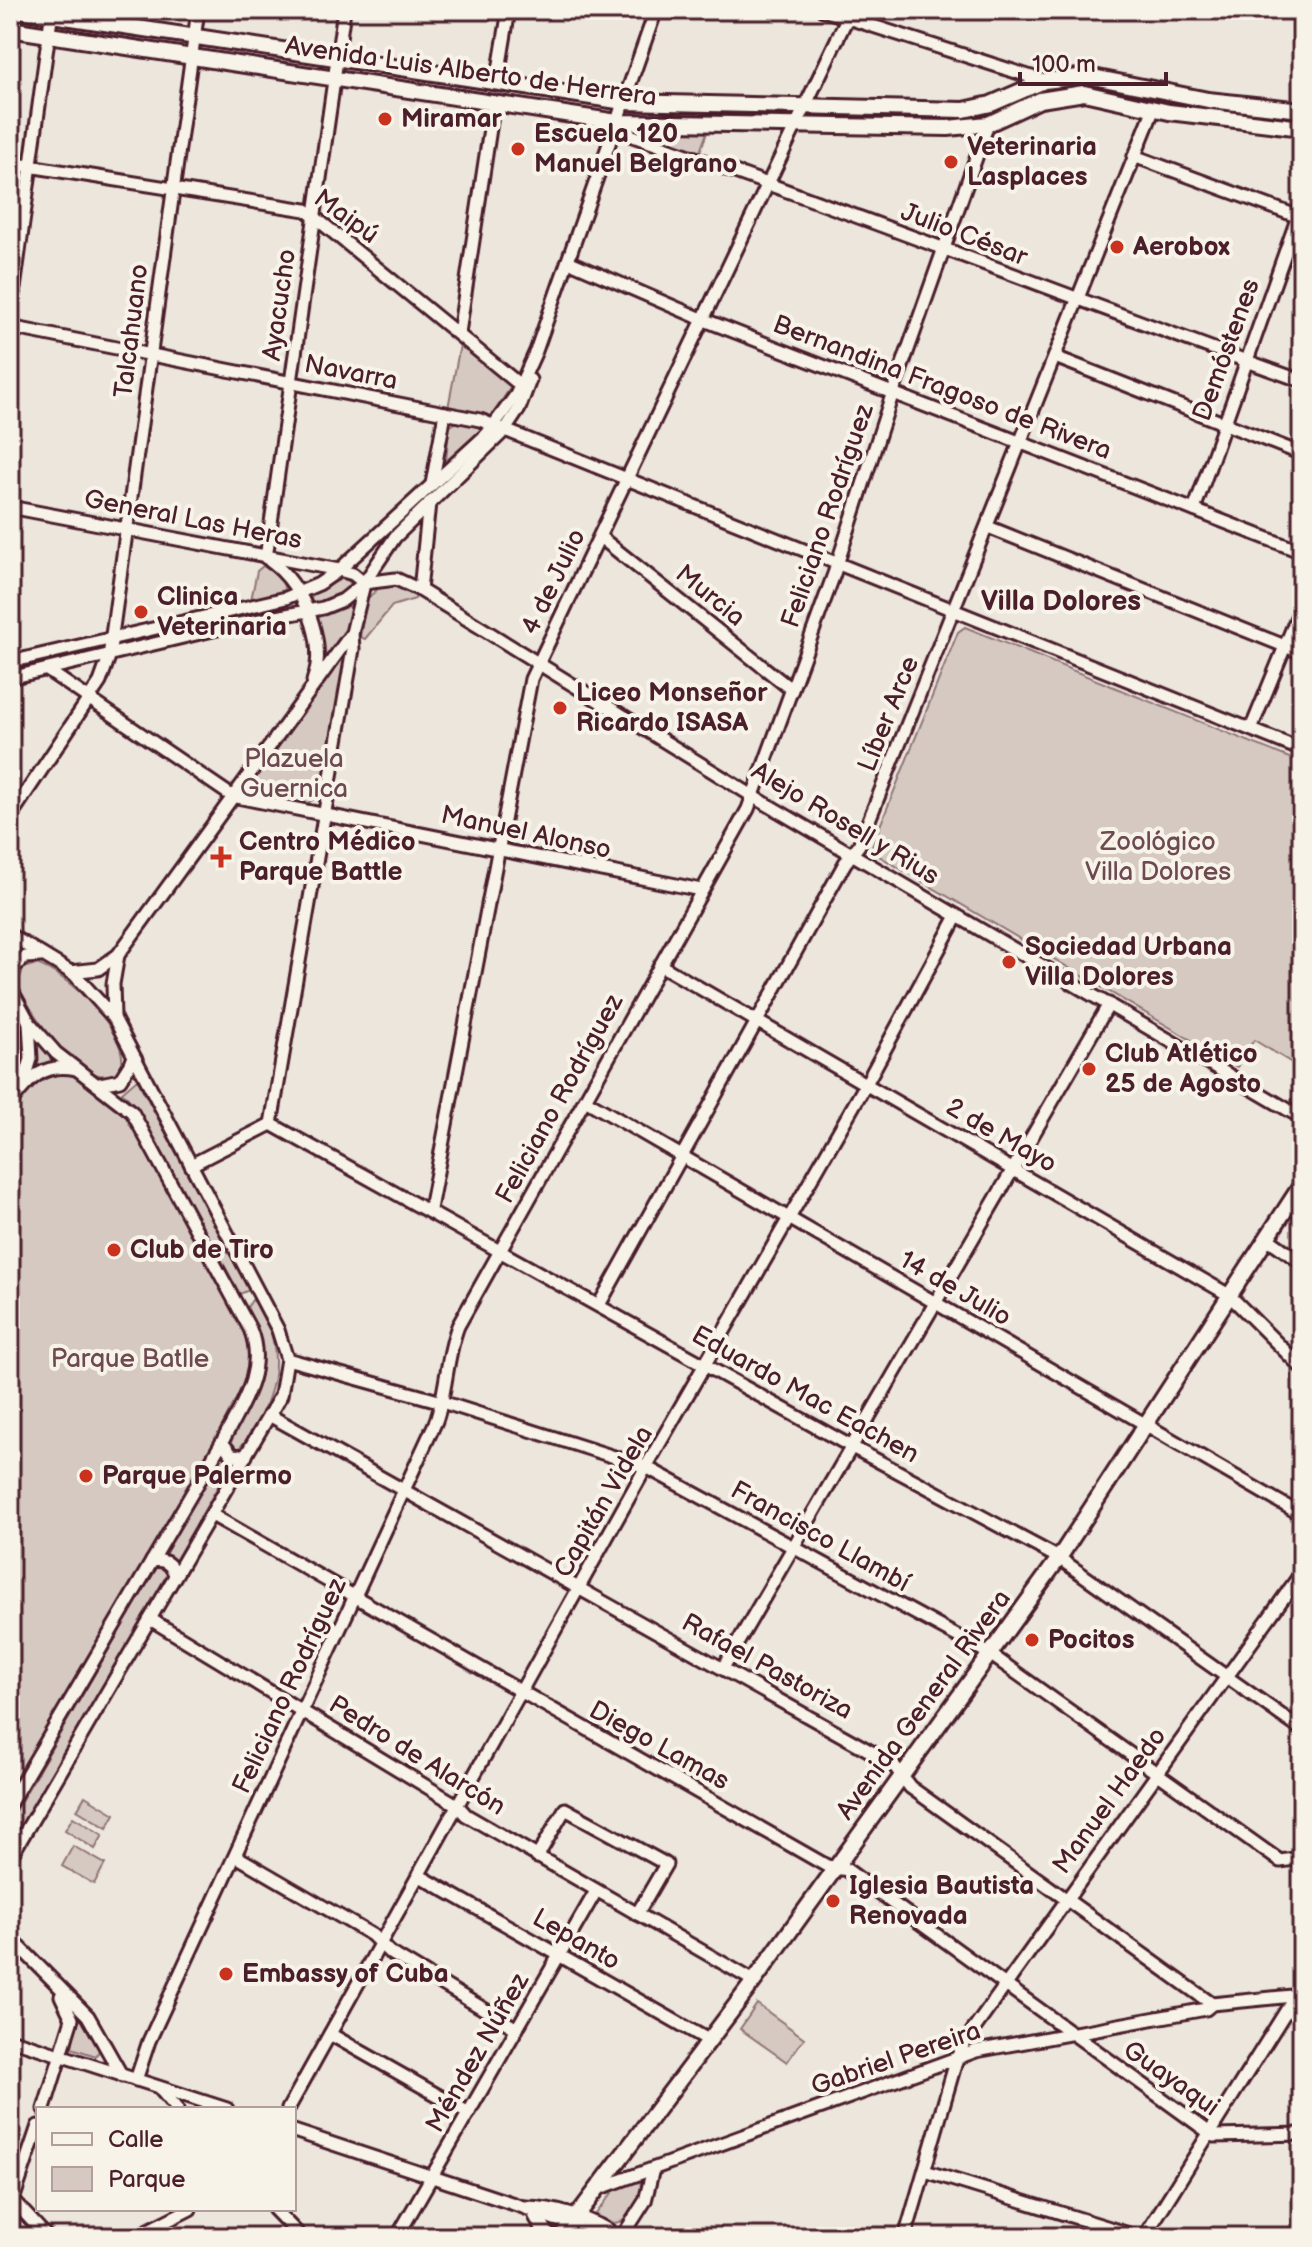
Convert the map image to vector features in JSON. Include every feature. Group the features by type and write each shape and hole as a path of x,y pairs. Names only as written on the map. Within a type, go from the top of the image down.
{"main road":[{"name":"Avenida Luis Alberto de Herrera","path":"19,10 51,12 624,102 964,110 991,104 1044,81 1088,76 1208,100 1302,110"},
{"name":"Avenida Luis Alberto de Herrera","path":"10,29 617,122 919,129 988,124 1040,100 1071,93 1096,93 1154,108 1302,128"},
{"name":"Avenida General Rivera","path":"569,2227 754,1981 1059,1558 1302,1184"},
{"path":"530,2211 548,2237"}],"street":[{"name":"Talcahuano","path":"109,657 198,10"},
{"name":"Ayacucho","path":"266,558 344,10"},
{"path":"497,82 509,10"},
{"path":"10,662 110,641 299,593 339,570 500,428 536,351 656,10"},
{"path":"823,10 849,14 1044,81"},
{"path":"10,318 51,12"},
{"name":"4 de Julio","path":"430,1209 531,679 849,14"},
{"path":"459,333 494,102"},
{"name":"Líber Arce","path":"599,1305 681,1154 859,845 1154,108"},
{"name":"Julio César","path":"617,122 624,133 769,183 942,251 1302,381"},
{"name":"Feliciano Rodríguez","path":"136,2080 149,2041 405,1489 442,1402 455,1334 748,809 837,565 893,392 988,124"},
{"path":"1134,156 1301,213"},
{"name":"Maipú","path":"10,163 300,207 520,385"},
{"name":"Demóstenes","path":"1194,510 1301,213"},
{"name":"Bernandina Fragoso de Rivera","path":"568,261 702,319 1302,552"},
{"name":"Navarra","path":"10,327 445,413 500,428 1302,750"},
{"path":"10,678 333,606 364,583 395,537 523,400 537,359 536,351"},
{"path":"1055,357 1302,454"},
{"path":"432,485 445,413"},
{"path":"420,590 429,502"},
{"name":"General Las Heras","path":"10,507 339,570 353,574 364,583"},
{"path":"988,527 1302,653"},
{"name":"Murcia","path":"600,537 792,690"},
{"path":"266,558 288,576 307,611 317,657 311,686"},
{"name":"Alejo Rosell y Rius","path":"364,583 396,579 420,590 751,795 1302,1118"},
{"path":"191,1165 271,1124 353,649 352,633 364,583"},
{"path":"1251,729 1302,605"},
{"path":"70,972 98,969 118,955 352,633"},
{"path":"10,817 89,698 105,672 109,657"},
{"name":"Manuel Alonso","path":"47,670 232,796 701,890"},
{"name":"Capitán Videla","path":"289,2107 646,1467 707,1366 866,1084 957,916"},
{"path":"10,935 70,972 114,1018 278,1330 287,1359 284,1386 269,1415 10,1858"},
{"path":"114,1018 113,984 118,955"},
{"path":"10,970 26,957 42,956"},
{"name":"2 de Mayo","path":"660,965 1229,1295 1301,1363"},
{"path":"10,987 29,1022 76,1069 124,1103 140,1123 238,1307 256,1343 257,1355 250,1389 222,1442 10,1803"},
{"path":"723,1668 1109,1004"},
{"path":"10,1104 22,1087 31,1059 29,1022"},
{"path":"98,1084 120,1080 134,1058"},
{"path":"22,1087 51,1067 76,1069"},
{"name":"14 de Julio","path":"585,1100 1302,1515"},
{"name":"Eduardo Mac Eachen","path":"271,1124 430,1209 852,1447 1059,1558 1302,1730"},
{"path":"1267,1238 1302,1263"},
{"path":"238,1307 247,1296 260,1295"},
{"name":"Francisco Llambí","path":"287,1359 442,1402 646,1467 990,1654 1280,1861 1302,1858"},
{"name":"Rafael Pastoriza","path":"269,1415 893,1764 902,1778 1212,2004"},
{"path":"222,1442 232,1455 246,1456"},
{"name":"Diego Lamas","path":"212,1515 354,1600 835,1869 847,1870 1069,2034"},
{"path":"152,1561 160,1559 170,1565 175,1575"},
{"name":"Manuel Haedo","path":"905,2237 957,2058 1005,1985 1302,1572"},
{"name":"Pedro de Alarcón","path":"150,1619 457,1805 466,1815 754,1981"},
{"path":"537,1857 565,1809 666,1864 637,1914"},
{"path":"236,1856 517,2029"},
{"name":"Lepanto","path":"420,1876 710,2041"},
{"name":"Méndez Núñez","path":"397,2237 596,1891"},
{"path":"10,1937 88,2016 122,2076"},
{"path":"45,2107 72,2019 55,1985"},
{"path":"925,2171 1142,2237 1299,1995"},
{"name":"Gabriel Pereira","path":"600,2188 957,2058 1206,2009 1212,2004 1299,1995"},
{"path":"330,2034 469,2113"},
{"name":"Guayaqui","path":"1069,2034 1214,2136 1302,2134"},
{"path":"10,2039 221,2107"},
{"path":"158,2087 175,2107"},
{"path":"36,2131 11,2199 47,2237"},
{"path":"296,2132 602,2237"},
{"path":"569,2227 620,2237 645,2201 653,2169"},
{"path":"135,2237 186,2211"},
{"path":"276,2211 301,2237"}],"green space":[{"path":"1067,83 1103,83 1166,99 1164,104 1109,92 1071,90 1033,99 981,120 980,114 1037,89"},
{"path":"1176,101 1302,117 1302,125 1173,107"},
{"path":"634,109 783,110 784,116 700,115 634,120"},
{"path":"891,114 969,115 969,122 815,121 816,116 875,118"},
{"path":"631,128 708,130 699,154"},
{"path":"460,345 512,385 491,417 448,408"},
{"path":"457,422 484,428 446,462 449,427"},
{"path":"263,566 281,578 285,590 251,600 257,571"},
{"path":"345,577 351,584 338,596 316,605 311,601 312,594"},
{"path":"382,585 397,586 416,596 392,606 365,639 360,637 367,599"},
{"path":"294,600 298,602 295,606 118,647"},
{"path":"346,605 352,608 345,634 324,663 317,617"},
{"name":"Zoológico Villa Dolores","path":"965,627 1302,763 1302,1069 1254,1040 1237,1067 874,853 872,846 958,632"},
{"name":"Plazuela Guernica","path":"342,655 345,659 322,794 303,806 262,796 255,784 257,773"},
{"path":"36,964 49,969 78,991 105,1020 121,1051 122,1065 114,1075 100,1075 85,1069 44,1028 17,984 24,968"},
{"name":"Parque Batlle","path":"10,987 43,1039 117,1097 256,1343 250,1389 10,1803"},
{"path":"137,1079 249,1290 240,1294 139,1110 122,1092"},
{"path":"252,1300 262,1311 272,1337 274,1372 266,1406 237,1451 229,1447 229,1442 256,1392 262,1363 255,1329 246,1309"},
{"path":"222,1455 232,1462 175,1561 164,1555"},
{"path":"161,1566 168,1571 167,1575 10,1849 10,1820 156,1568"},
{"path":"85,1796 115,1814 107,1828 77,1810"},
{"path":"73,1817 103,1835 95,1849 65,1830"},
{"path":"73,1846 105,1864 94,1884 62,1866"},
{"path":"757,2004 804,2038 787,2062 740,2029"},
{"path":"78,2013 81,2013 101,2047 96,2056 72,2048"},
{"path":"640,2180 642,2195 624,2219 614,2223 597,2220 596,2214 615,2189"}],"place":[{"name":"Miramar","path":"385,119"},
{"name":"Escuela 120 Manuel Belgrano","path":"518,149"},
{"name":"Veterinaria Lasplaces","path":"951,162"},
{"name":"Aerobox","path":"1117,247"},
{"name":"Clinica Veterinaria","path":"141,612"},
{"name":"Liceo Monseñor Ricardo ISASA","path":"560,708"},
{"name":"Centro Médico Parque Battle","path":"221,857"},
{"name":"Sociedad Urbana Villa Dolores","path":"1009,962"},
{"name":"Club Atlético 25 de Agosto","path":"1089,1069"},
{"name":"Club de Tiro","path":"114,1250"},
{"name":"Parque Palermo","path":"86,1476"},
{"name":"Pocitos","path":"1032,1640"},
{"name":"Iglesia Bautista Renovada","path":"833,1901"},
{"name":"Embassy of Cuba","path":"226,1974"}],"district":[{"name":"Villa Dolores","path":"1061,601"}]}
